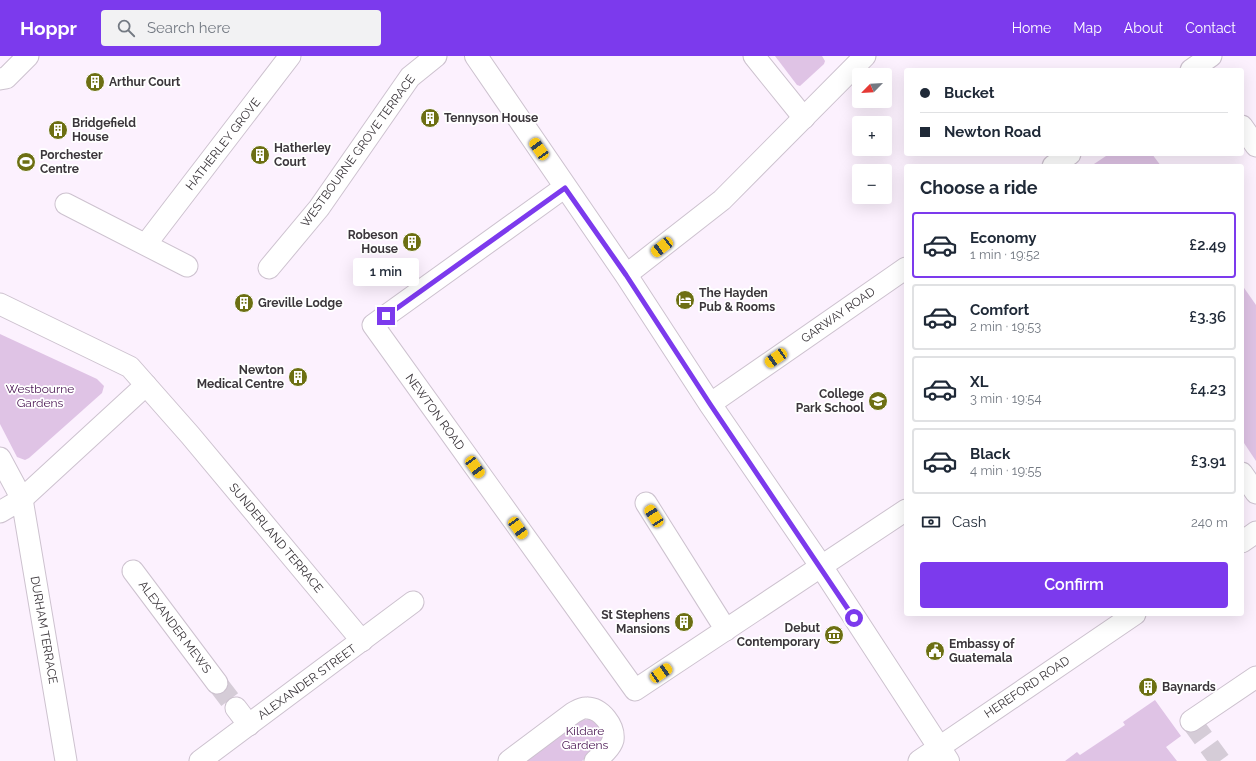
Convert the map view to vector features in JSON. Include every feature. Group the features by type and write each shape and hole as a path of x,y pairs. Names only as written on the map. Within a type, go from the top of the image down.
{"main road":[{"path":"476,56 626,275 710,404 821,566 944,754"}],"street":[{"path":"0,78 6,78 28,56"},
{"name":"HATHERLEY GROVE","path":"150,238 290,56"},
{"name":"WESTBOURNE GROVE TERRACE","path":"269,268 320,208 410,76 436,56"},
{"path":"754,56 804,118"},
{"path":"626,275 722,200 804,118 857,59"},
{"path":"1244,129 1256,146"},
{"path":"1056,164 1067,156"},
{"name":"NEWTON ROAD","path":"565,188 373,325 635,690 726,630"},
{"path":"66,204 150,238 187,266"},
{"name":"GARWAY ROAD","path":"710,404 904,269"},
{"path":"0,304 130,367 146,385 22,499 0,512"},
{"name":"SUNDERLAND TERRACE","path":"146,385 362,641"},
{"path":"0,458 22,499"},
{"path":"1244,476 1256,493"},
{"name":"DURHAM TERRACE","path":"22,499 66,761"},
{"path":"646,503 726,630 904,511"},
{"path":"1244,541 1256,532"},
{"name":"ALEXANDER MEWS","path":"133,570 217,683"},
{"name":"ALEXANDER STREET","path":"200,761 413,602"},
{"name":"HEREFORD ROAD","path":"919,761 944,754 1132,616"},
{"path":"1191,721 1256,677"},
{"path":"236,708 248,725"},
{"path":"509,761 572,713 579,709 587,708 596,710 602,715 610,724 612,731 613,740 608,749 594,761"}],"green space":[{"path":"775,56 822,56 825,61 824,64 800,86 797,85"},
{"path":"1106,156 1154,156 1160,164 1094,164"},
{"path":"1244,288 1256,305 1256,461 1244,443"},
{"name":"Westbourne Gardens","path":"0,334 97,379 104,386 102,393 25,460 17,457 0,424"},
{"path":"1155,700 1181,736 1166,747 1177,761 1065,761 1077,752 1080,755 1125,725 1123,722"},
{"name":"Kildare Gardens","path":"593,718 605,735 596,750 582,761 526,761 578,722"}],"tunnel":[{"path":"217,683 236,708"},
{"path":"1191,721 1220,761"}],"place":[{"name":"Arthur Court","path":"95,82"},
{"name":"Tennyson House","path":"430,118"},
{"name":"Bridgefield House","path":"58,130"},
{"name":"Hatherley Court","path":"260,155"},
{"name":"Porchester Centre","path":"26,162"},
{"name":"Robeson House","path":"412,242"},
{"name":"The Hayden Pub & Rooms","path":"685,300"},
{"name":"Greville Lodge","path":"244,303"},
{"name":"Newton Medical Centre","path":"298,377"},
{"name":"College Park School","path":"878,401"},
{"name":"St Stephens Mansions","path":"684,622"},
{"name":"Debut Contemporary","path":"834,635"},
{"name":"Embassy of Guatemala","path":"935,651"},
{"name":"Baynards","path":"1148,687"}],"route":[{"path":"386,316 565,188 626,275 710,404 854,618"}]}
